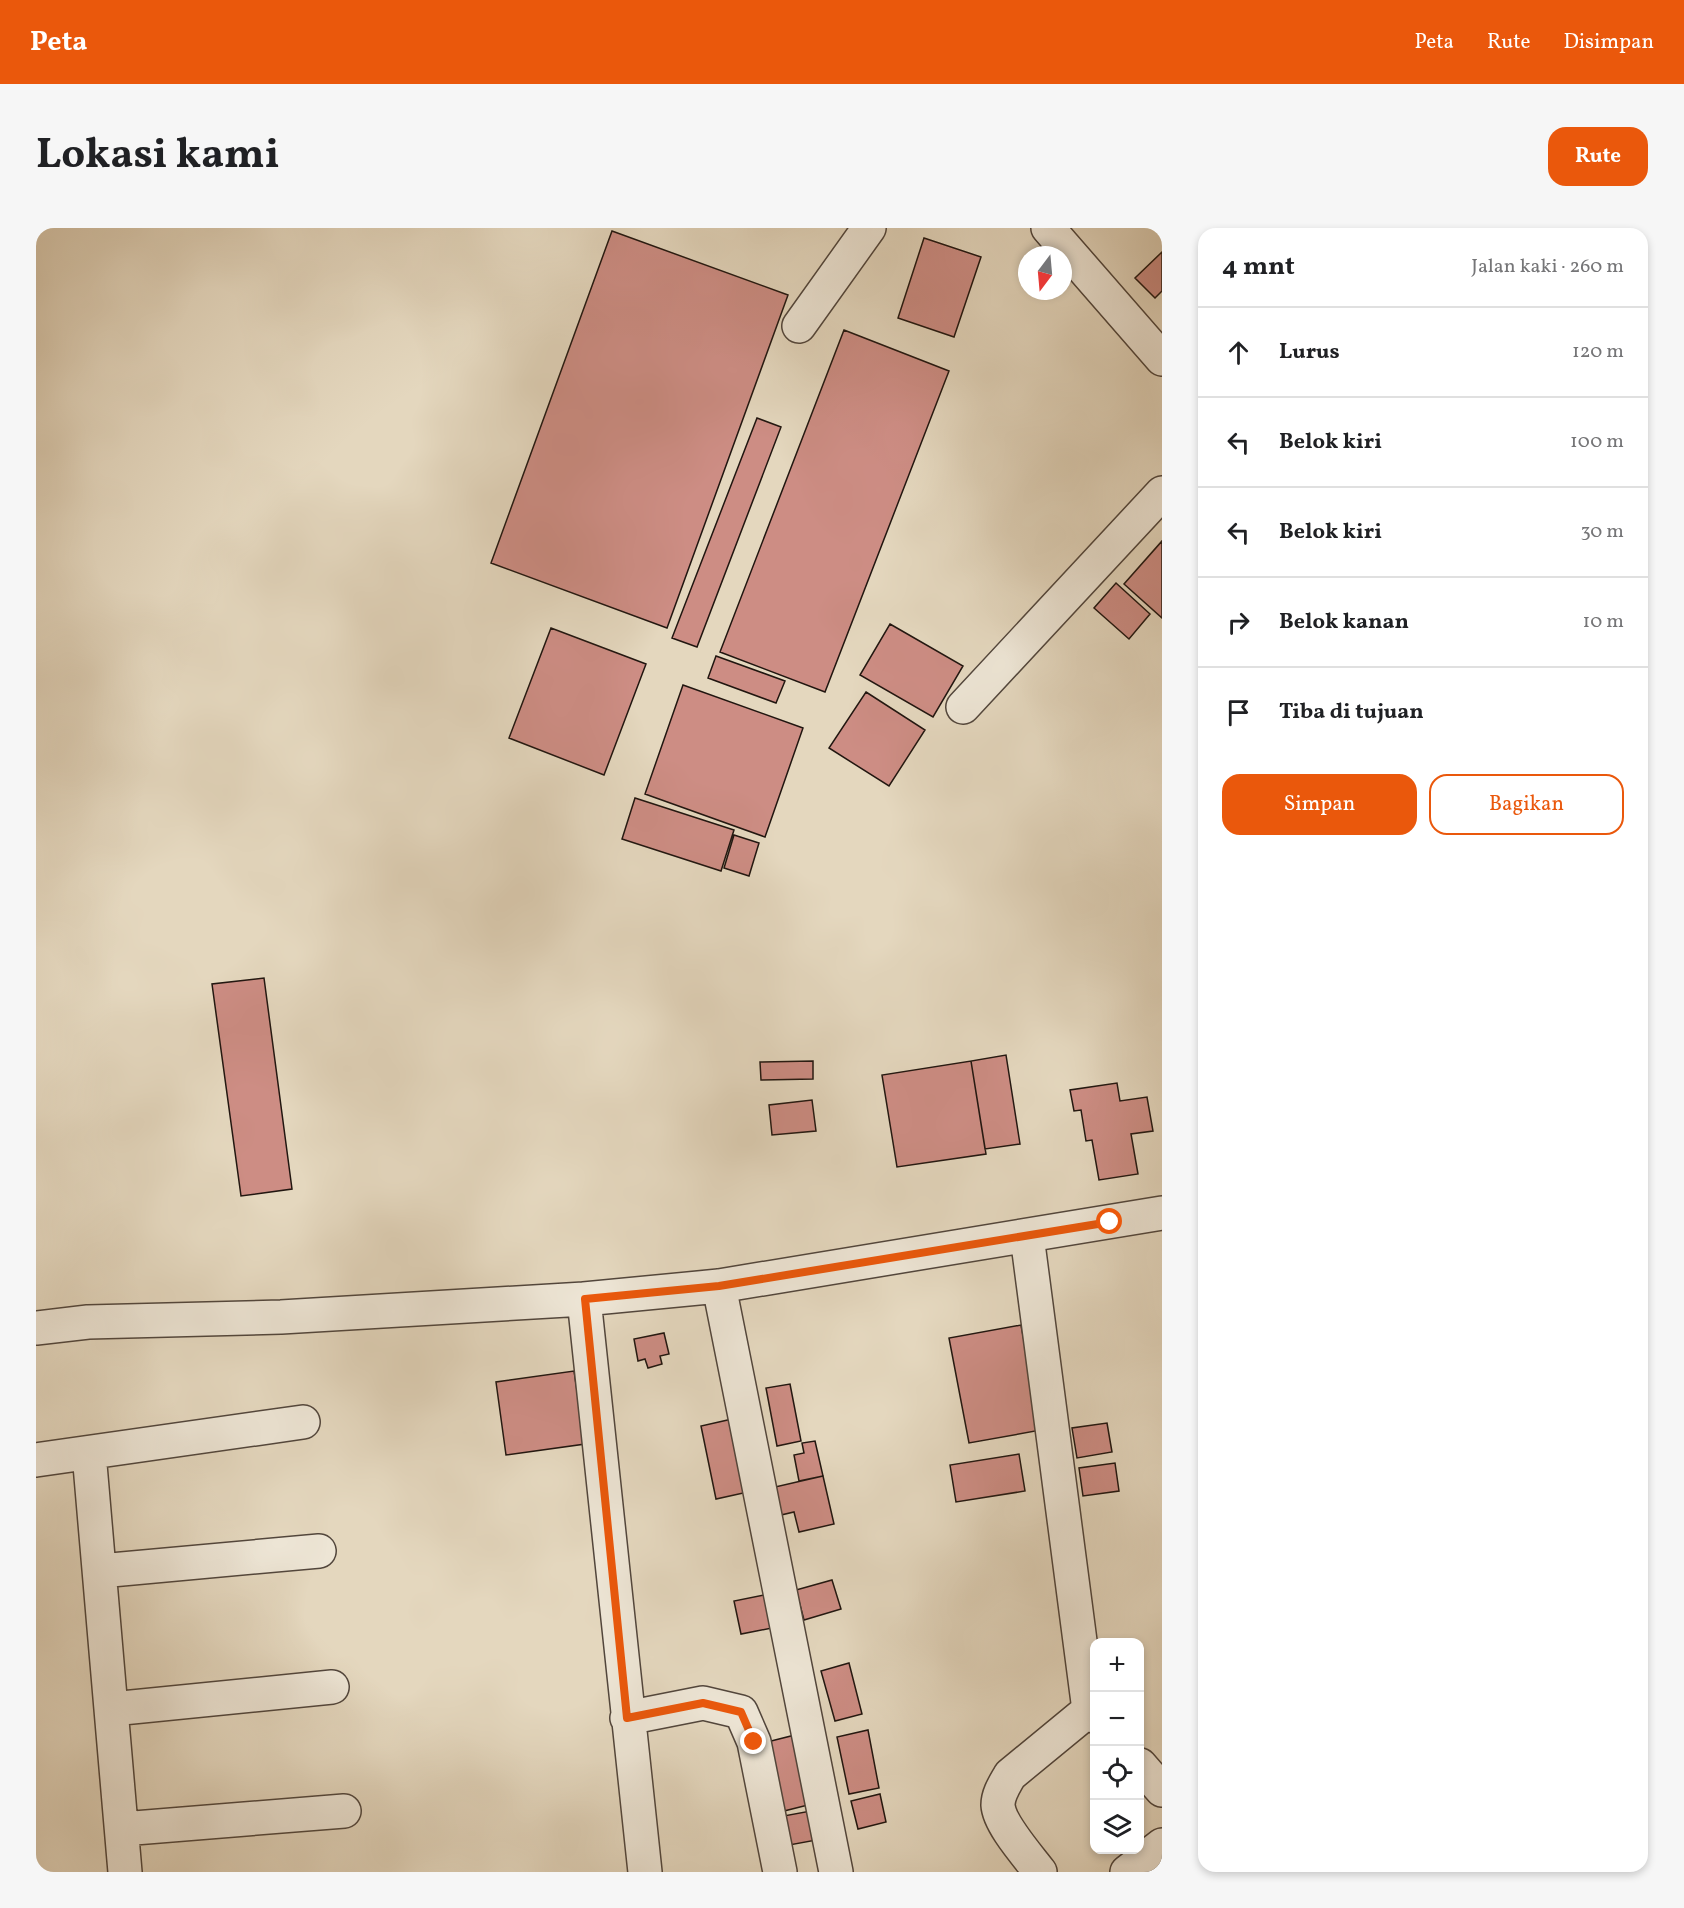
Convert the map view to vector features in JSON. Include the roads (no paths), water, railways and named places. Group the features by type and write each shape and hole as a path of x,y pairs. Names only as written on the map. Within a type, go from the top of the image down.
{"street":[{"path":"799,326 869,228"},
{"path":"1048,228 1162,358"},
{"path":"963,708 1162,493"},
{"path":"36,1328 88,1322 281,1317 585,1299 719,1286 1162,1213"},
{"path":"1027,1236 1090,1698"},
{"path":"719,1286 836,1872"},
{"path":"585,1299 627,1718 645,1872"},
{"path":"36,1460 303,1422"},
{"path":"89,1454 125,1872"},
{"path":"100,1571 319,1551"},
{"path":"112,1709 332,1687"},
{"path":"627,1718 703,1703 741,1712 754,1742 780,1872"},
{"path":"1040,1872 1001,1818 998,1804 1002,1788 1010,1775 1090,1715"},
{"path":"1144,1770 1162,1790"},
{"path":"122,1828 344,1811"},
{"path":"1127,1872 1162,1845"}]}
